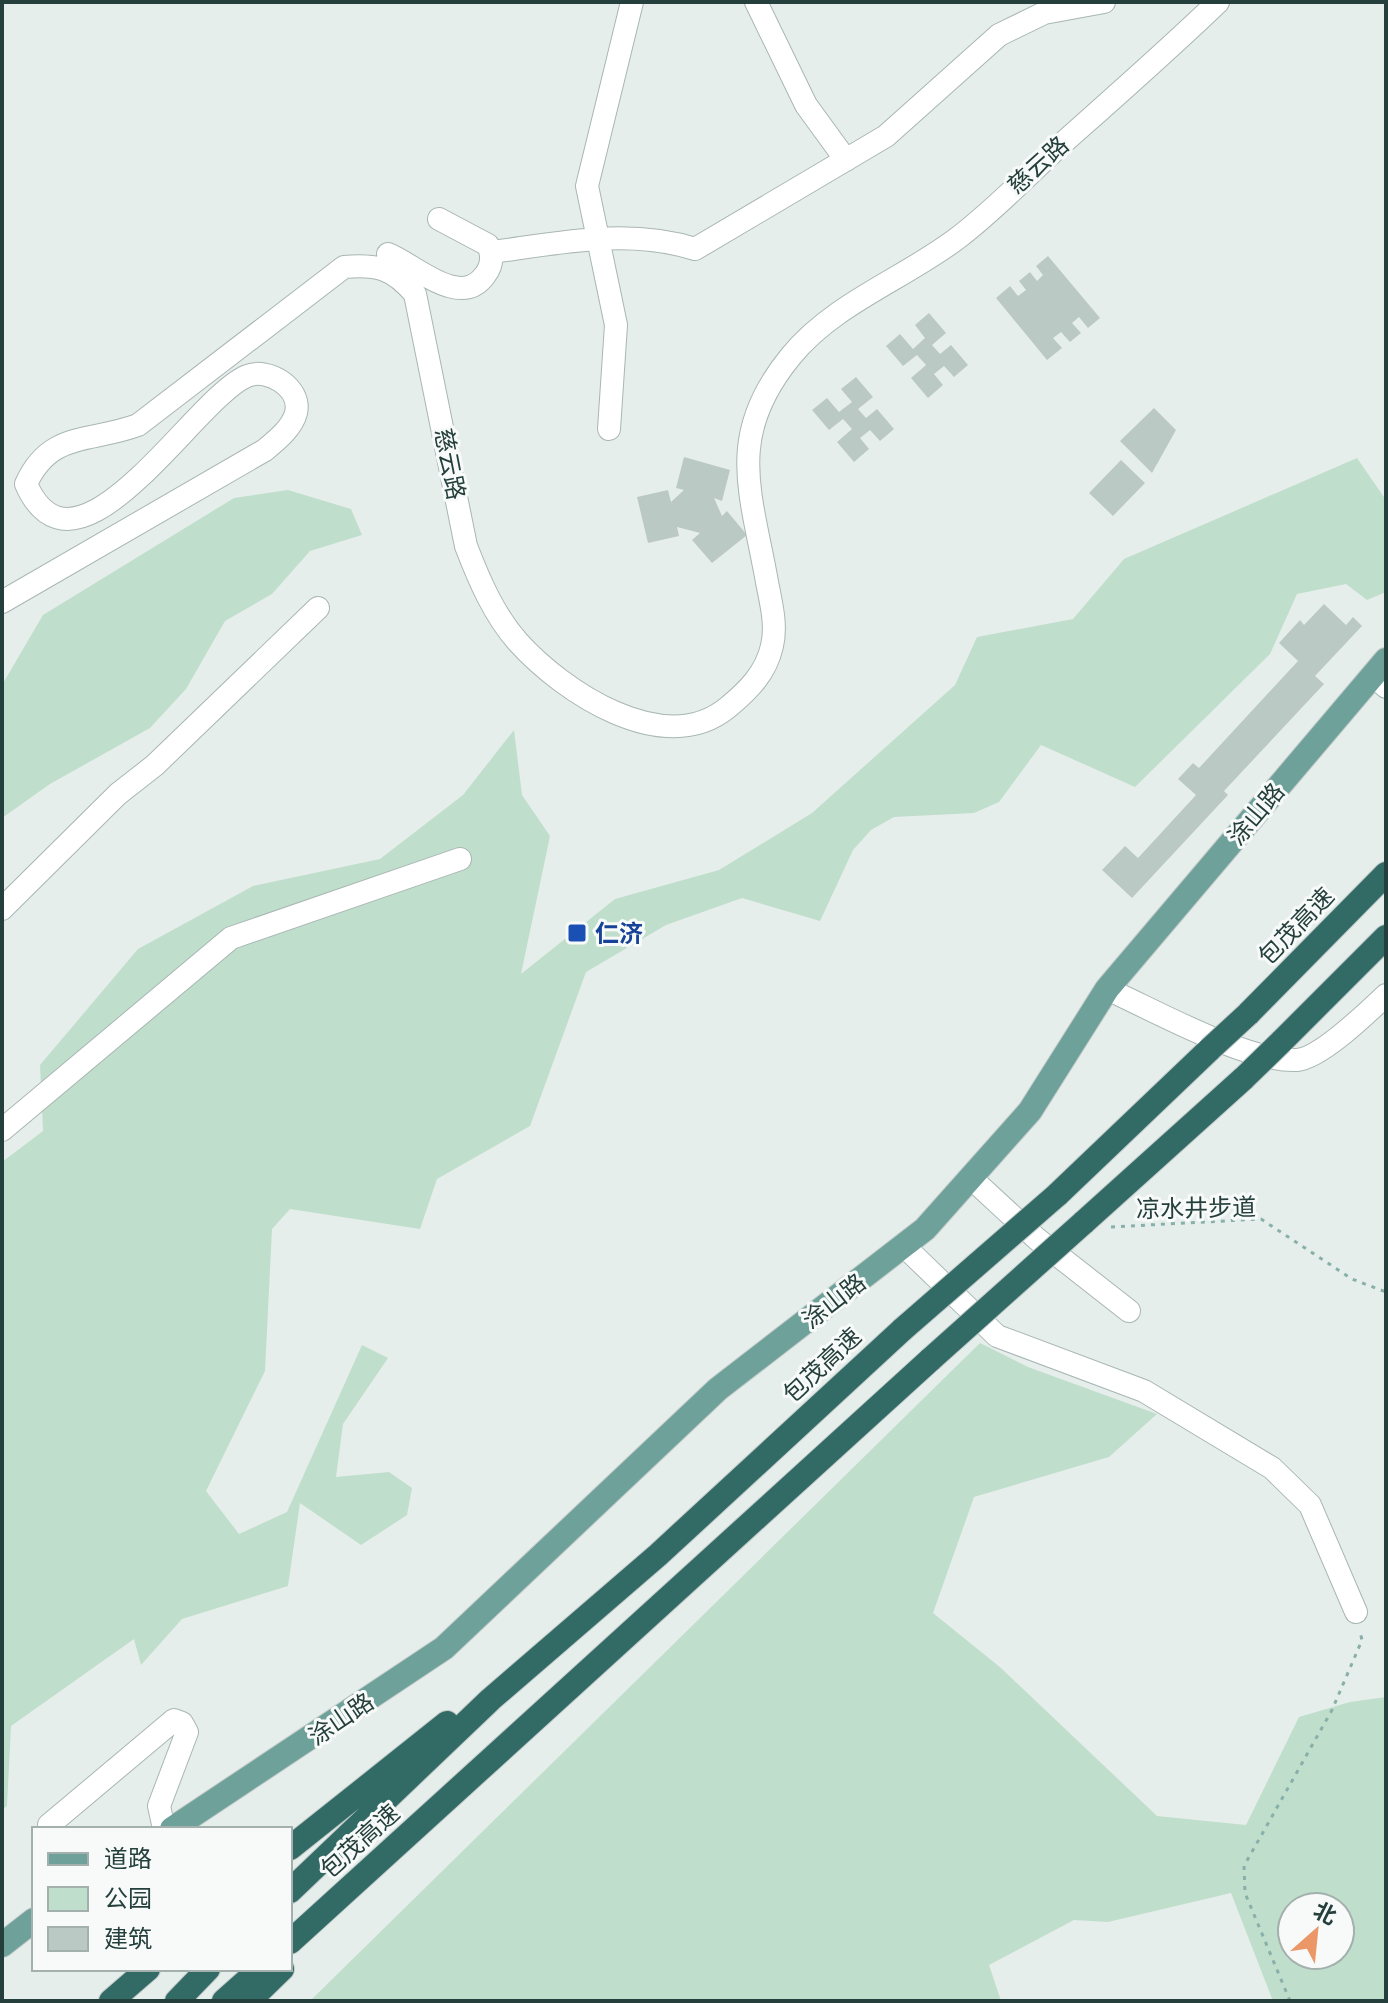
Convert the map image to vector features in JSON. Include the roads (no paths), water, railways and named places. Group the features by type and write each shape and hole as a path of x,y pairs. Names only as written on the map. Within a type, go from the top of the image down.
{"highway":[{"name":"包茂高速","path":"292,1889 491,1699 658,1555 903,1329 1057,1195 1248,1014 1386,874"},
{"name":"包茂高速","path":"292,1940 931,1359 1090,1226 1386,937"},
{"path":"292,1846 601,1605"},
{"path":"292,1959 589,1673"},
{"path":"111,2001 146,1971"},
{"path":"177,2001 206,1971"},
{"path":"224,2001 255,1988 279,1971"}],"main road":[{"name":"涂山路","path":"175,1827 444,1648 718,1389 904,1246 971,1178 1030,1111 1107,989 1382,674"},
{"path":"2,1945 32,1922"}],"street":[{"path":"609,429 616,325 601,237 587,186 632,2"},
{"path":"756,2 806,105 846,160"},
{"path":"492,252 601,237 665,239 695,249 886,136 999,35 1044,13 1104,2"},
{"name":"慈云路","path":"344,267 376,264 398,274 415,294 466,546 480,582 518,642 572,688 610,711 646,725 686,725 719,715 743,695 763,672 772,646 774,617 746,462 751,427 766,393 791,355 832,319 959,237 1206,6"},
{"path":"2,602 265,450 284,433 296,414 292,394 279,378 256,373 221,393 135,482 94,512 68,520 49,515 35,504 26,484 35,464 56,445 109,436 138,425 366,253 382,251 452,288 469,287 488,272 492,252 488,245 469,233 439,219"},
{"path":"2,909 118,794 178,744 318,608"},
{"path":"2,1130 231,938 460,859"},
{"path":"1107,989 1250,1052 1299,1060 1342,1036 1386,995"},
{"path":"971,1178 1037,1239 1129,1311"},
{"path":"904,1246 997,1336 1144,1391 1272,1468 1310,1505 1356,1612"},
{"path":"49,1825 174,1720 182,1723 187,1732 159,1806 164,1827"}],"place":[{"name":"仁济","path":"577,933"}]}
